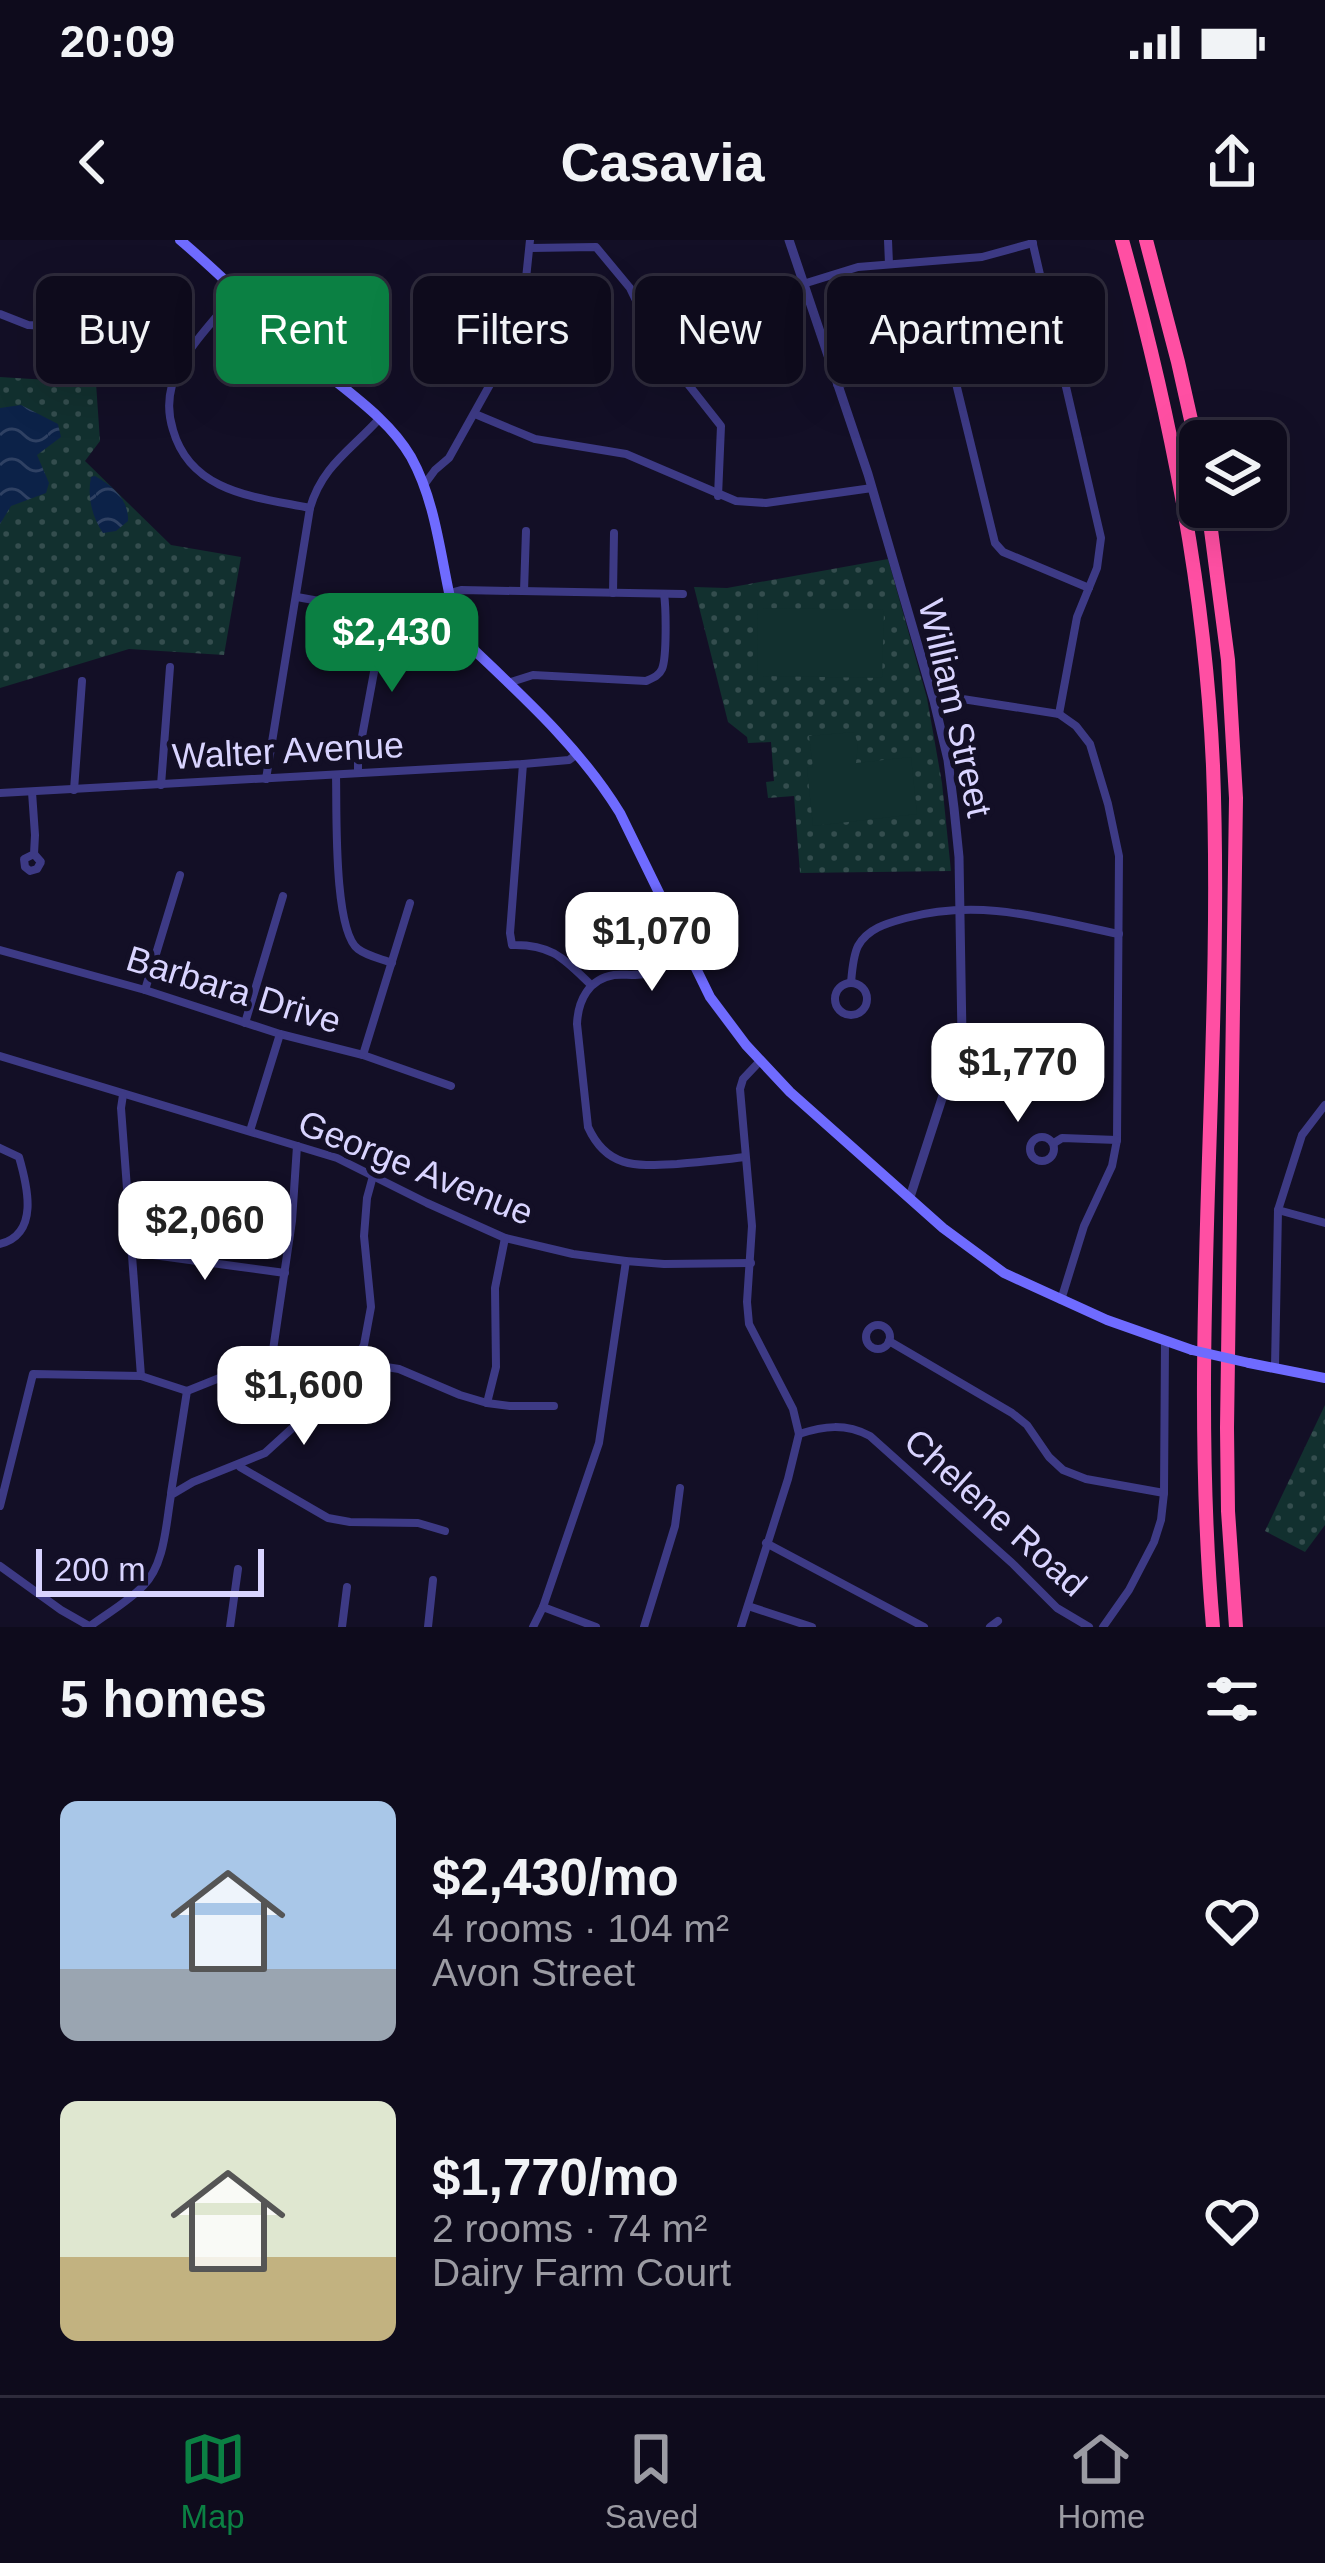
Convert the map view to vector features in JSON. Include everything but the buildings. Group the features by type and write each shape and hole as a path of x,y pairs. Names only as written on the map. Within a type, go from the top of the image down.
{"highway":[{"path":"1122,240 1179,472 1200,607 1210,717 1214,880 1204,1458 1213,1627"},
{"path":"1146,240 1192,420"},
{"path":"1211,528 1227,647 1236,798 1227,1414 1236,1627"}],"main road":[{"path":"180,240 222,276"},
{"path":"338,384 379,419 409,454 424,485 454,619 476,651 567,740 604,786 710,997 760,1061 910,1197 1004,1273 1165,1342 1325,1378"}],"street":[{"name":"William Street","path":"790,240 801,276"},
{"path":"888,240 889,265"},
{"path":"803,284 858,267 982,257 1033,242 1040,276"},
{"path":"424,485 449,458 502,363 518,322 530,244 596,247 630,288 658,346 721,426 718,496"},
{"name":"William Street","path":"803,284 827,355"},
{"path":"0,314 36,325"},
{"path":"192,350 216,319"},
{"path":"173,384 169,410 180,450 196,471 217,486 310,508"},
{"name":"William Street","path":"837,384 934,701 954,808 962,1037 910,1197"},
{"path":"956,384 994,543 1004,552 1089,588"},
{"path":"1059,714 1077,617 1097,568 1101,538 1064,384"},
{"path":"475,414 535,439 626,454 736,502 766,503 872,488"},
{"path":"266,779 317,484 379,419"},
{"path":"524,591 526,532"},
{"path":"613,593 614,533"},
{"path":"448,593 683,594"},
{"path":"508,682 533,675 646,681 657,676 663,668 664,594"},
{"path":"297,597 454,619"},
{"path":"358,773 386,613"},
{"path":"161,785 170,667"},
{"path":"74,790 82,681"},
{"path":"934,701 956,698 1059,714 1090,744 1108,804 1119,856 1117,1140 1112,1166 1084,1226 1061,1300"},
{"name":"Walter Avenue","path":"0,793 523,764 569,760 578,754"},
{"path":"523,764 512,945 549,949 591,985"},
{"path":"336,775 338,873 349,938 360,951 392,963"},
{"path":"32,793 34,854"},
{"path":"145,990 180,875"},
{"path":"245,1023 283,896"},
{"path":"363,1055 410,903"},
{"path":"851,983 859,946 871,932 929,912 995,909 1119,934"},
{"name":"Barbara Drive","path":"0,950 363,1055 451,1086"},
{"path":"687,953 648,973 614,975 591,985 578,1010 577,1024 588,1127 593,1140 634,1167 745,1157"},
{"path":"851,983 867,995 863,1010 854,1015 844,1013 835,1000 841,986 851,983"},
{"path":"250,1131 280,1034"},
{"name":"George Avenue","path":"0,1056 337,1158 505,1238 626,1261 751,1263"},
{"path":"741,1627 799,1434 793,1408 749,1324 752,1226 740,1089 743,1078 760,1061"},
{"path":"124,1095 121,1108 141,1376"},
{"path":"1275,1367 1279,1210 1302,1135 1325,1106"},
{"path":"1053,1143 1062,1138 1117,1140"},
{"path":"0,1506 33,1374 141,1376 187,1391 272,1358 297,1146"},
{"path":"0,1148 20,1157 27,1217 16,1239 0,1244"},
{"path":"171,1495 265,1453 354,1362 364,1345 371,1307 364,1236 373,1176"},
{"path":"1279,1210 1325,1223"},
{"path":"488,1403 496,1366 495,1288 505,1238"},
{"path":"131,1252 285,1273"},
{"path":"533,1627 599,1443 626,1261"},
{"path":"889,1341 1012,1413 1063,1470 1164,1493"},
{"path":"1103,1627 1129,1591 1161,1520 1165,1342"},
{"path":"354,1362 399,1369 488,1403 554,1406"},
{"path":"0,1566 89,1627 144,1586 158,1562 187,1391"},
{"name":"Chelene Road","path":"799,1434 837,1426 870,1436 1057,1608 1089,1627"},
{"path":"238,1466 328,1518 418,1523 445,1531"},
{"path":"644,1627 675,1526 680,1488"},
{"path":"766,1543 924,1627"},
{"path":"230,1627 238,1569"},
{"path":"428,1627 433,1580"},
{"path":"343,1627 347,1587"},
{"path":"748,1606 812,1627"},
{"path":"543,1607 596,1627"}],"green space":[{"path":"0,377 36,379 36,384 96,384 100,441 85,461 171,545 241,557 224,655 129,649 0,688"},
{"path":"888,559 927,698 951,871 800,873 794,796 768,798 766,782 774,781 771,742 748,743 728,722 694,587 727,588"},
{"path":"758,608 884,610 882,678 757,676"},
{"path":"854,732 856,763 911,757 917,814 813,826 809,736"},
{"path":"1325,1405 1325,1525 1305,1552 1265,1531"}],"water":[{"path":"21,405 58,424 61,437 37,455 49,483 46,493 11,506 0,524 0,408"},
{"path":"95,476 114,489 126,507 128,521 116,531 103,533 96,520 90,492"}]}
